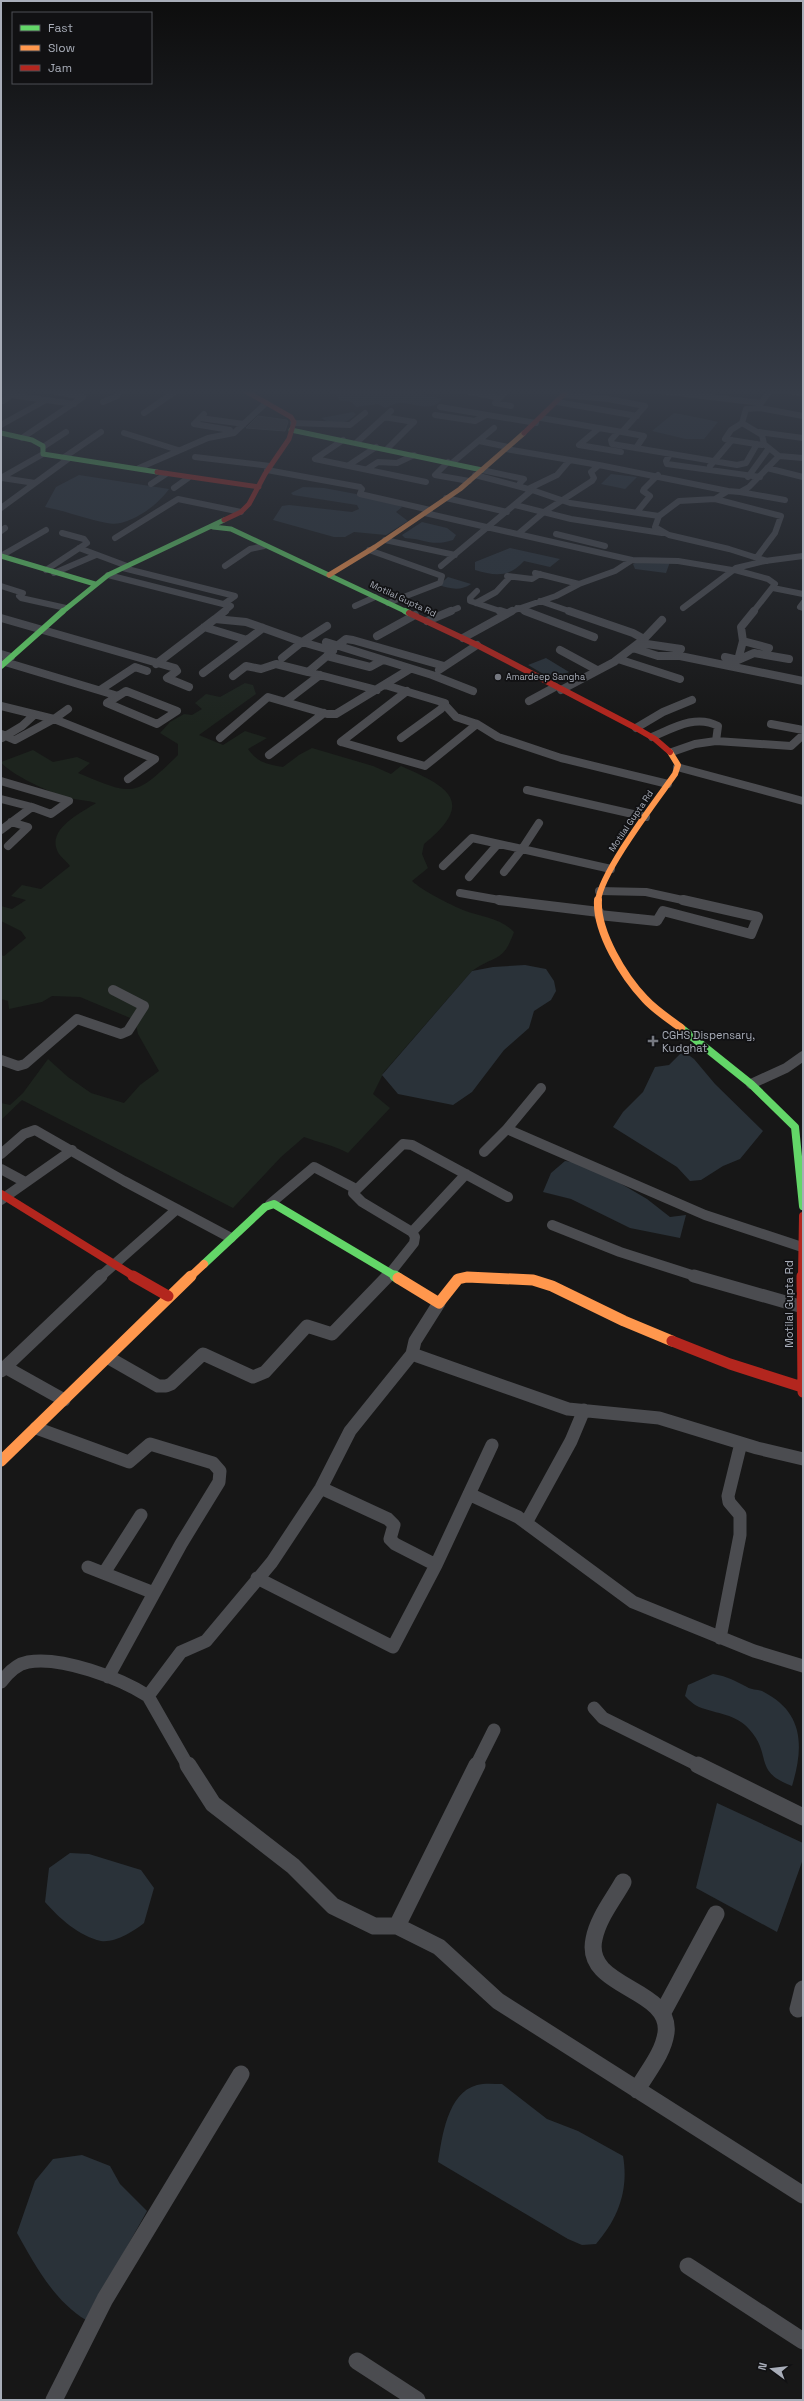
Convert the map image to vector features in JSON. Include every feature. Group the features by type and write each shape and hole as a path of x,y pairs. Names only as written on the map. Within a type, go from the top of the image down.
{"street":[{"path":"1,508 11,501"},
{"path":"116,538 175,501"},
{"path":"188,501 241,512"},
{"path":"6,662 66,608 108,575 232,518 241,512 248,501"},
{"path":"388,501 488,528 630,560 678,562 733,570 768,579 775,584 773,588 741,627 743,641 738,660"},
{"path":"328,575 385,540 442,501"},
{"path":"459,501 507,512"},
{"path":"441,566 520,501"},
{"path":"518,534 544,512 563,501"},
{"path":"563,501 659,516"},
{"path":"637,512 646,501"},
{"path":"662,533 655,527 659,516 679,501"},
{"path":"723,501 781,516 775,533 757,558"},
{"path":"515,506 571,519 662,533 767,561"},
{"path":"231,529 232,518"},
{"path":"566,524 571,519"},
{"name":"Motilal Gupta Rd","path":"213,526 231,529 264,546 477,644 636,728 652,737 672,752"},
{"path":"1,556 46,530"},
{"path":"550,541 559,532 627,552 630,554 630,560"},
{"path":"50,572 87,541 62,533"},
{"path":"385,540 455,555"},
{"path":"225,566 250,549 264,546"},
{"path":"79,548 125,567 235,596 224,604"},
{"path":"369,550 442,576 440,583 388,603"},
{"path":"50,572 96,555"},
{"path":"1,556 50,572 95,584"},
{"path":"683,608 733,570 767,561 803,556"},
{"path":"463,638 506,613 556,596 579,584 614,571 630,560"},
{"path":"476,603 496,592 508,577 532,580 538,573 579,584"},
{"path":"108,575 232,607 156,664"},
{"path":"1,586 21,591 23,593 19,596 21,598 66,608"},
{"path":"773,588 803,594"},
{"path":"477,591 469,600 506,613"},
{"path":"355,606 375,596"},
{"path":"540,601 634,633 642,641 738,660 754,653 789,659"},
{"path":"803,603 800,607 803,608"},
{"path":"427,621 458,608"},
{"path":"517,608 594,637"},
{"path":"1,610 1,617 178,670 167,678 189,687"},
{"path":"377,636 414,615"},
{"path":"215,619 246,622 302,642 333,651 308,672"},
{"path":"529,701 597,670 618,658 642,641 662,620"},
{"path":"282,658 302,642 327,626"},
{"path":"204,627 247,640"},
{"path":"203,673 263,628"},
{"path":"310,637 432,675 473,691"},
{"path":"337,646 346,640 353,640 444,666"},
{"path":"743,641 769,648"},
{"path":"432,675 477,644"},
{"path":"633,648 658,656 671,655 687,657 772,673 803,681"},
{"path":"560,650 597,670"},
{"path":"1,654 6,662 118,696"},
{"path":"327,656 370,667 382,660"},
{"path":"618,658 680,679"},
{"path":"233,676 246,666 261,669 276,664 377,690"},
{"path":"100,690 135,667 147,671"},
{"path":"220,738 268,696 324,713 336,714 410,669"},
{"path":"286,701 320,675"},
{"path":"385,685 439,700 445,703 445,705 456,717 477,724 498,737 561,758 668,784"},
{"path":"126,691 177,711 157,724 107,703 118,696 126,691"},
{"path":"407,691 342,742 425,766 477,724"},
{"path":"636,728 663,712 692,700"},
{"path":"401,738 445,705"},
{"path":"1,706 54,719 155,759 128,779"},
{"path":"2,736 15,740 54,719 68,709"},
{"path":"269,756 324,713"},
{"path":"2,736 22,726 34,715"},
{"path":"652,737 701,721 718,726 716,741"},
{"path":"771,724 803,730"},
{"path":"803,735 791,746 782,747 716,741 695,744 672,752 677,767 803,800"},
{"name":"Motilal Gupta Rd","path":"677,767 668,784 611,869 599,892 599,914 615,959 645,999 751,1084 795,1127 803,1206"},
{"path":"1,782 69,801 51,814 32,807 1,799"},
{"path":"528,790 646,817"},
{"path":"1,830 32,807"},
{"path":"8,846 28,828 11,822"},
{"path":"504,872 522,849 539,823"},
{"path":"443,866 470,839 611,869"},
{"path":"469,877 498,844"},
{"path":"460,893 509,902 657,921 663,911 751,934 758,917 646,892 599,892"},
{"path":"1,1060 18,1066 25,1064 77,1019 121,1034 128,1031 144,1006 113,990"},
{"path":"751,1084 786,1068 803,1056"},
{"path":"484,1152 507,1129 541,1088"},
{"path":"507,1129 705,1215 802,1247"},
{"path":"1,1154 31,1130 35,1130 124,1181 231,1238"},
{"path":"109,1358 158,1386 171,1384 203,1354 209,1355 253,1377 259,1376 307,1326 332,1334 390,1273 414,1243 415,1237 412,1232 355,1197 353,1194 356,1189 404,1144 412,1146 508,1197"},
{"path":"72,1150 2,1197 67,1234 113,1266 168,1296"},
{"path":"1,1461 109,1358 168,1296 231,1238 314,1167 356,1189"},
{"path":"1,1169 25,1182"},
{"path":"412,1232 466,1174"},
{"path":"270,1204 277,1205 438,1303"},
{"path":"64,1400 3,1369 113,1266 177,1209"},
{"name":"Motilal Gupta Rd","path":"802,1389 803,1216"},
{"path":"552,1226 620,1252 709,1281 802,1307"},
{"path":"148,1696 168,1667 182,1652 206,1642 257,1578 272,1562 321,1488 350,1432 412,1354 415,1341 438,1303 458,1279 467,1277 533,1280 552,1286 624,1321 723,1361 802,1389"},
{"path":"412,1354 568,1408 659,1418 741,1443 803,1459"},
{"path":"526,1523 568,1447 584,1410"},
{"path":"36,1428 129,1462 134,1459 145,1446 150,1444 213,1463 220,1471 219,1482 154,1593 108,1677"},
{"path":"720,1638 740,1535 740,1514 729,1502 728,1496 741,1443"},
{"path":"257,1578 392,1647 436,1565 492,1445"},
{"path":"321,1488 388,1519 394,1525 390,1539 395,1544 436,1565"},
{"path":"470,1494 518,1517 633,1602 720,1638 803,1666"},
{"path":"104,1573 141,1515"},
{"path":"88,1568 154,1593"},
{"path":"1,1682 7,1674 27,1662 61,1663 108,1677 142,1691 148,1696 180,1756 213,1804 293,1866 333,1906 374,1926 398,1926 439,1947 498,2002 803,2195"},
{"path":"594,1708 604,1718 803,1816"},
{"path":"398,1926 494,1730"},
{"path":"623,1882 592,1941 594,1963 601,1970 659,2008 662,2014 666,2030 664,2044 636,2090"},
{"path":"662,2014 716,1914"},
{"path":"798,2009 803,1989"},
{"path":"54,2400 105,2299 241,2074"},
{"path":"688,2266 803,2341"},
{"path":"357,2361 417,2400"}],"shaded area":[{"path":"48,501 159,501 133,519 115,524 45,507"},
{"path":"332,501 393,501 402,507 396,512 408,521 386,535 354,532 345,537 334,537 273,520 282,506 289,505 352,512 359,509 357,505"},
{"path":"422,522 447,528 456,535 453,540 434,543 405,538 402,535"},
{"path":"510,548 560,559 550,567 524,561 513,570 501,574 489,574 475,570 475,562"},
{"path":"640,561 670,562 666,573 635,569 633,564"},
{"path":"448,577 471,584 463,588 455,589 439,585"},
{"path":"546,658 569,672 552,679 528,665"},
{"path":"245,683 253,685 256,694 199,735 223,745 245,731 267,738 248,749 259,760 267,764 277,766 283,767 299,755 312,748 373,766 391,774 401,766 432,781 443,789 450,797 452,806 449,817 440,829 424,844 422,854 428,868 412,881 444,901 463,910 497,921 509,927 514,932 506,949 498,957 472,971 384,1072 373,1094 390,1108 348,1153 304,1137 281,1157 233,1208 22,1100 1,1120 1,1103 10,1105 23,1093 48,1059 68,1077 91,1093 124,1103 140,1085 159,1071 138,1034 135,1020 80,997 52,996 42,1002 9,1009 8,1001 1,999 1,955 4,956 26,938 21,931 1,921 1,906 12,909 26,900 11,896 22,885 41,889 70,866 59,854 56,845 56,837 66,823 96,803 69,798 54,793 12,772 1,762 33,750 53,762 77,757 90,763 78,773 123,789 132,789 142,786 152,779 178,755 178,744 160,733 170,722 184,714 192,715 202,709 195,703 206,694 220,697"},
{"path":"525,965 546,969 554,981 556,991 551,1000 534,1011 529,1028 504,1050 472,1092 453,1105 398,1094 382,1075 472,971 493,967"},
{"path":"683,1051 694,1059 715,1084 763,1131 740,1159 723,1166 701,1180 690,1181 677,1167 613,1127 623,1112 643,1092 655,1067 669,1065"},
{"path":"565,1161 581,1163 613,1179 647,1199 670,1217 686,1215 680,1238 630,1228 571,1199 543,1192 551,1173"},
{"path":"713,1674 727,1677 750,1689 762,1691 776,1699 786,1709 793,1720 797,1731 799,1744 796,1771 792,1786 780,1780 767,1768 756,1738 744,1724 732,1717 697,1706 685,1696 688,1685"},
{"path":"717,1803 803,1843 803,1859 777,1932 696,1888"},
{"path":"70,1853 89,1854 141,1870 154,1888 144,1923 130,1933 112,1940 101,1941 93,1939 77,1931 57,1914 45,1902 49,1868"},
{"path":"502,2084 547,2119 578,2131 623,2156 624,2181 620,2203 616,2214 596,2244 582,2245 568,2239 438,2162 444,2129 459,2097 467,2090 477,2085"},
{"path":"82,2155 110,2166 120,2184 147,2211 86,2320 64,2303 55,2293 38,2270 17,2233 35,2181 53,2159"}],"traffic: fast":[{"path":"1,666 66,608 108,575 224,520"},
{"path":"213,527 231,529 409,613"},
{"path":"1,556 95,584"},
{"path":"681,1028 751,1084 795,1127 803,1206"},
{"path":"204,1264 265,1207 274,1204 398,1278"}],"traffic: slow":[{"path":"329,575 375,547 442,501"},
{"path":"670,752 678,765 675,774 608,873 599,891 598,903 600,917 615,959 645,999 681,1028"},
{"path":"1,1461 204,1264"},
{"path":"398,1278 439,1303 458,1279 467,1277 533,1280 552,1286 624,1321 672,1341"}],"traffic: jam":[{"path":"224,520 241,512 251,501"},
{"path":"409,613 477,645 636,728 655,739 670,752"},
{"path":"1,1194 113,1265 168,1296"},
{"path":"803,1216 801,1307 803,1392"},
{"path":"672,1341 730,1364 802,1387"}],"place":[{"name":"Amardeep Sangha","path":"498,677"},
{"name":"CGHS Dispensary, Kudghat","path":"653,1041"}]}
